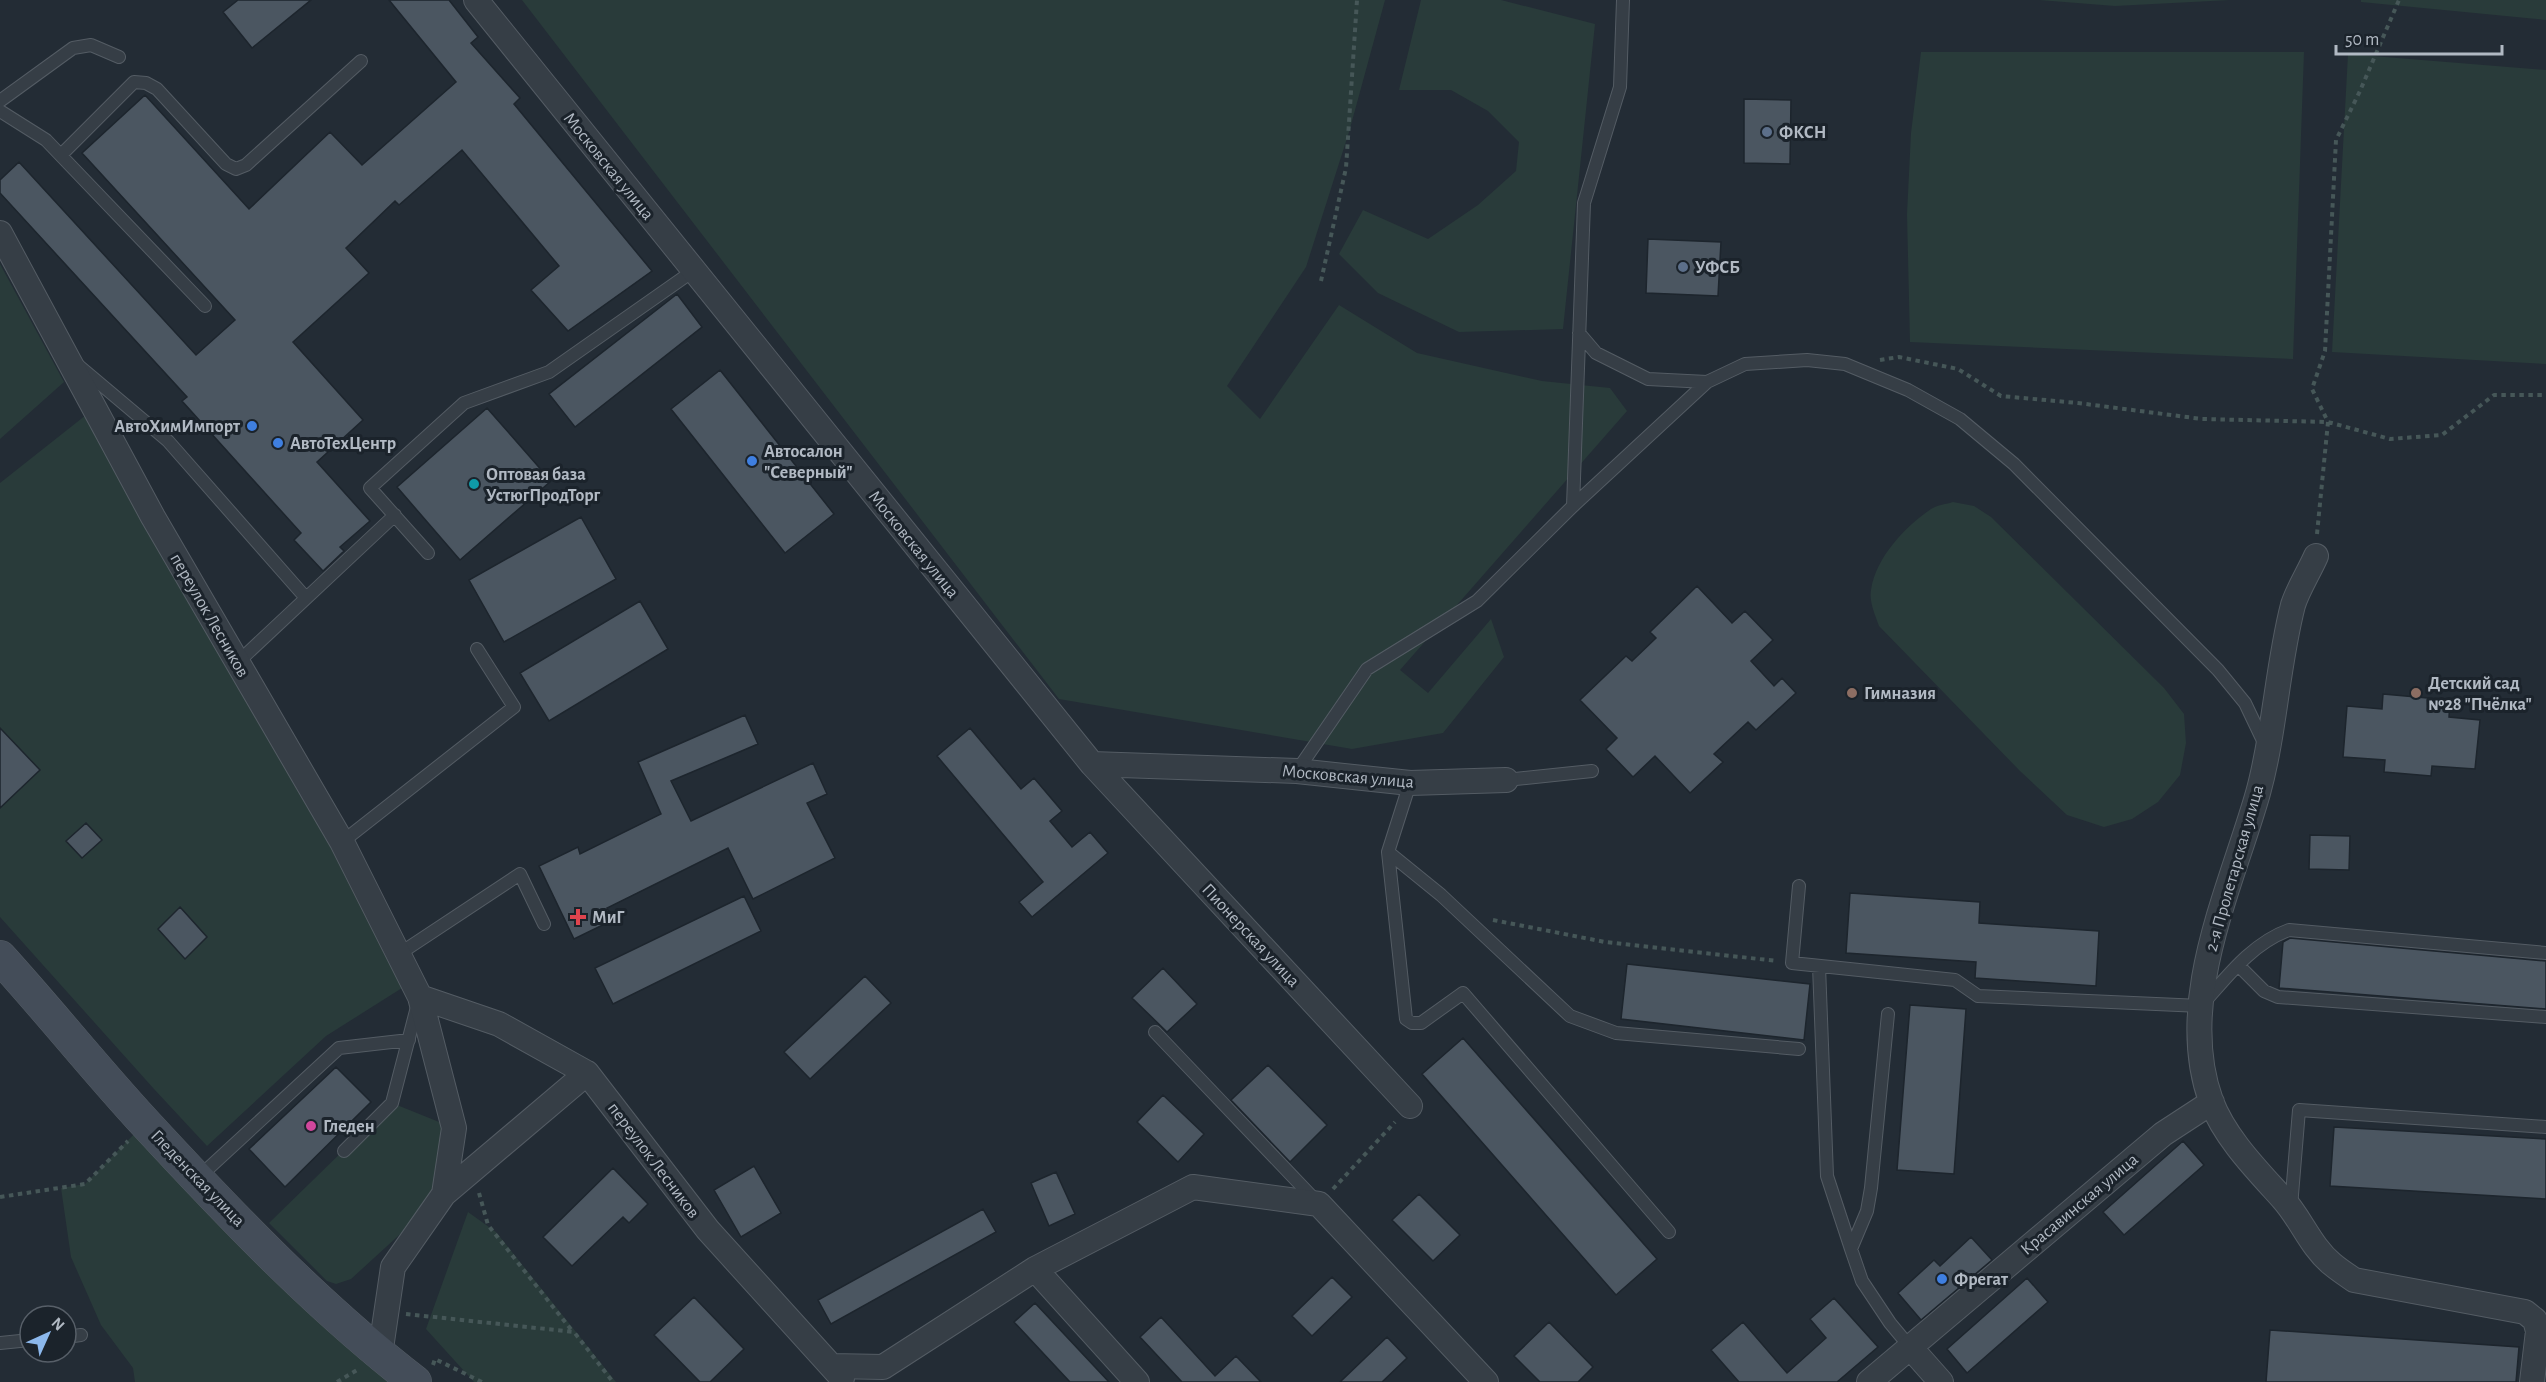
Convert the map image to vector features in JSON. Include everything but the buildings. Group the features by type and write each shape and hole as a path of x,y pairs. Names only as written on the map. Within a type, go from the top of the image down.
{"main road":[{"name":"Гледенская улица","path":"0,957 145,1123 271,1253 380,1355 425,1371"}],"street":[{"name":"Московская улица","path":"476,0 1092,764 1297,771 1410,783 1506,780"},
{"name":"переулок Лесников","path":"0,233 153,517 342,842 420,997 454,1128 444,1194 393,1267 380,1355"},
{"name":"2-я Пролетарская улица","path":"2316,556 2294,604 2258,791 2225,891 2208,960 2202,1006 2200,1061 2212,1102 2232,1137 2291,1208 2331,1264 2354,1280 2525,1312 2540,1319 2532,1382"},
{"name":"Пионерская улица","path":"1092,764 1410,1106"},
{"name":"переулок Лесников","path":"420,997 499,1024 587,1073 708,1230 838,1374"},
{"path":"444,1194 587,1073"},
{"name":"Красавинская улица","path":"1869,1382 2163,1134 2212,1102"},
{"path":"838,1374 883,1367 1035,1269 1193,1187 1319,1204 1485,1382"},
{"path":"1035,1269 1137,1382"},
{"path":"1910,1347 1941,1382"}],"lane":[{"path":"1573,506 1584,203 1620,87 1623,0"},
{"path":"0,101 73,48 91,45 119,57"},
{"path":"61,155 134,82 146,83 157,90 226,164 236,169 246,165 361,62"},
{"path":"0,111 46,140 205,306"},
{"path":"428,553 370,488 464,403 549,372 693,271"},
{"path":"1579,333 1596,353 1648,379 1707,382"},
{"path":"65,354 168,441 306,598"},
{"path":"1297,771 1367,669 1477,601 1573,506 1707,382 1745,364 1807,360 1845,364 1908,390 1960,419 2014,464 2218,670 2245,703 2266,748"},
{"path":"237,663 395,515"},
{"path":"342,842 514,707 477,649"},
{"path":"1506,780 1592,771"},
{"path":"1410,783 1388,852 1406,1019 1412,1023 1421,1023 1463,993 1670,1232"},
{"path":"1388,852 1441,895 1570,1016 1616,1033 1799,1049"},
{"path":"399,954 520,874 544,924"},
{"path":"1799,886 1792,963 1955,980 1978,996 2202,1006 2238,965 2276,935 2289,930 2546,953"},
{"path":"2238,965 2264,991 2278,997 2546,1017"},
{"path":"1819,966 1827,1176 1862,1281 1890,1323 1910,1347"},
{"path":"344,1151 392,1103 420,997"},
{"path":"1851,1249 1867,1210 1871,1188 1888,1014"},
{"path":"1155,1032 1319,1204"},
{"path":"198,1178 339,1048 409,1040"},
{"path":"2291,1208 2299,1110 2546,1127"},
{"path":"0,1343 18,1341"}],"path":[{"path":"1321,282 1346,168 1357,0"},
{"path":"2316,556 2328,422 2312,389 2325,351 2337,140 2399,0"},
{"path":"1845,364 1899,357 1958,369 2001,396 2202,419 2328,422 2390,439 2442,435 2494,395 2546,395"},
{"path":"1486,917 1495,921 1605,942 1792,963"},
{"path":"1319,1204 1410,1106"},
{"path":"0,1197 85,1184 145,1123"},
{"path":"473,1169 488,1225 613,1382"},
{"path":"385,1312 469,1319 574,1332"},
{"path":"425,1371 482,1382"}],"shaded area":[{"path":"522,0 1385,0 1349,132 1306,267 1227,386 1260,419 1339,305 1417,353 1542,381 1610,388 1627,411 1400,670 1428,693 1491,619 1504,657 1443,733 1352,749 1059,699"},
{"path":"1421,0 1501,0 1595,24 1563,329 1459,332 1378,293 1339,254 1363,210 1428,239 1478,205 1516,171 1519,142 1488,111 1451,90 1399,90"},
{"path":"2039,0 2230,0 2115,6"},
{"path":"2361,0 2546,0 2546,20 2361,2"},
{"path":"1921,52 2304,52 2293,359 1910,342 1907,214 1911,133"},
{"path":"2348,54 2546,70 2546,364 2332,352"},
{"path":"0,264 64,382 0,439"},
{"path":"86,415 329,842 402,988 326,1036 207,1146 0,917 0,483"},
{"path":"1953,502 1974,506 1991,517 2164,688 2184,714 2186,743 2180,775 2158,802 2132,819 2104,827 2067,815 2020,771 1879,626 1872,604 1871,590 1885,555 1921,516 1933,508"},
{"path":"392,1103 454,1128 444,1194 351,1279 336,1284 327,1281 269,1223"},
{"path":"145,1123 415,1382 135,1382 133,1368 101,1325 71,1257 61,1188 85,1184"},
{"path":"468,1212 496,1232 616,1382 474,1382 426,1329"}],"place":[{"name":"ФКСН","path":"1767,132"},
{"name":"УФСБ","path":"1683,267"},
{"name":"АвтоХимИмпорт","path":"252,426"},
{"name":"АвтоТехЦентр","path":"278,443"},
{"name":"Автосалон \"Северный\"","path":"752,461"},
{"name":"Оптовая база УстюгПродТорг","path":"474,484"},
{"name":"Гимназия","path":"1852,693"},
{"name":"Детский сад №28 \"Пчёлка\"","path":"2416,693"},
{"name":"МиГ","path":"578,917"},
{"name":"Гледен","path":"311,1126"},
{"name":"Фрегат","path":"1942,1279"}]}
